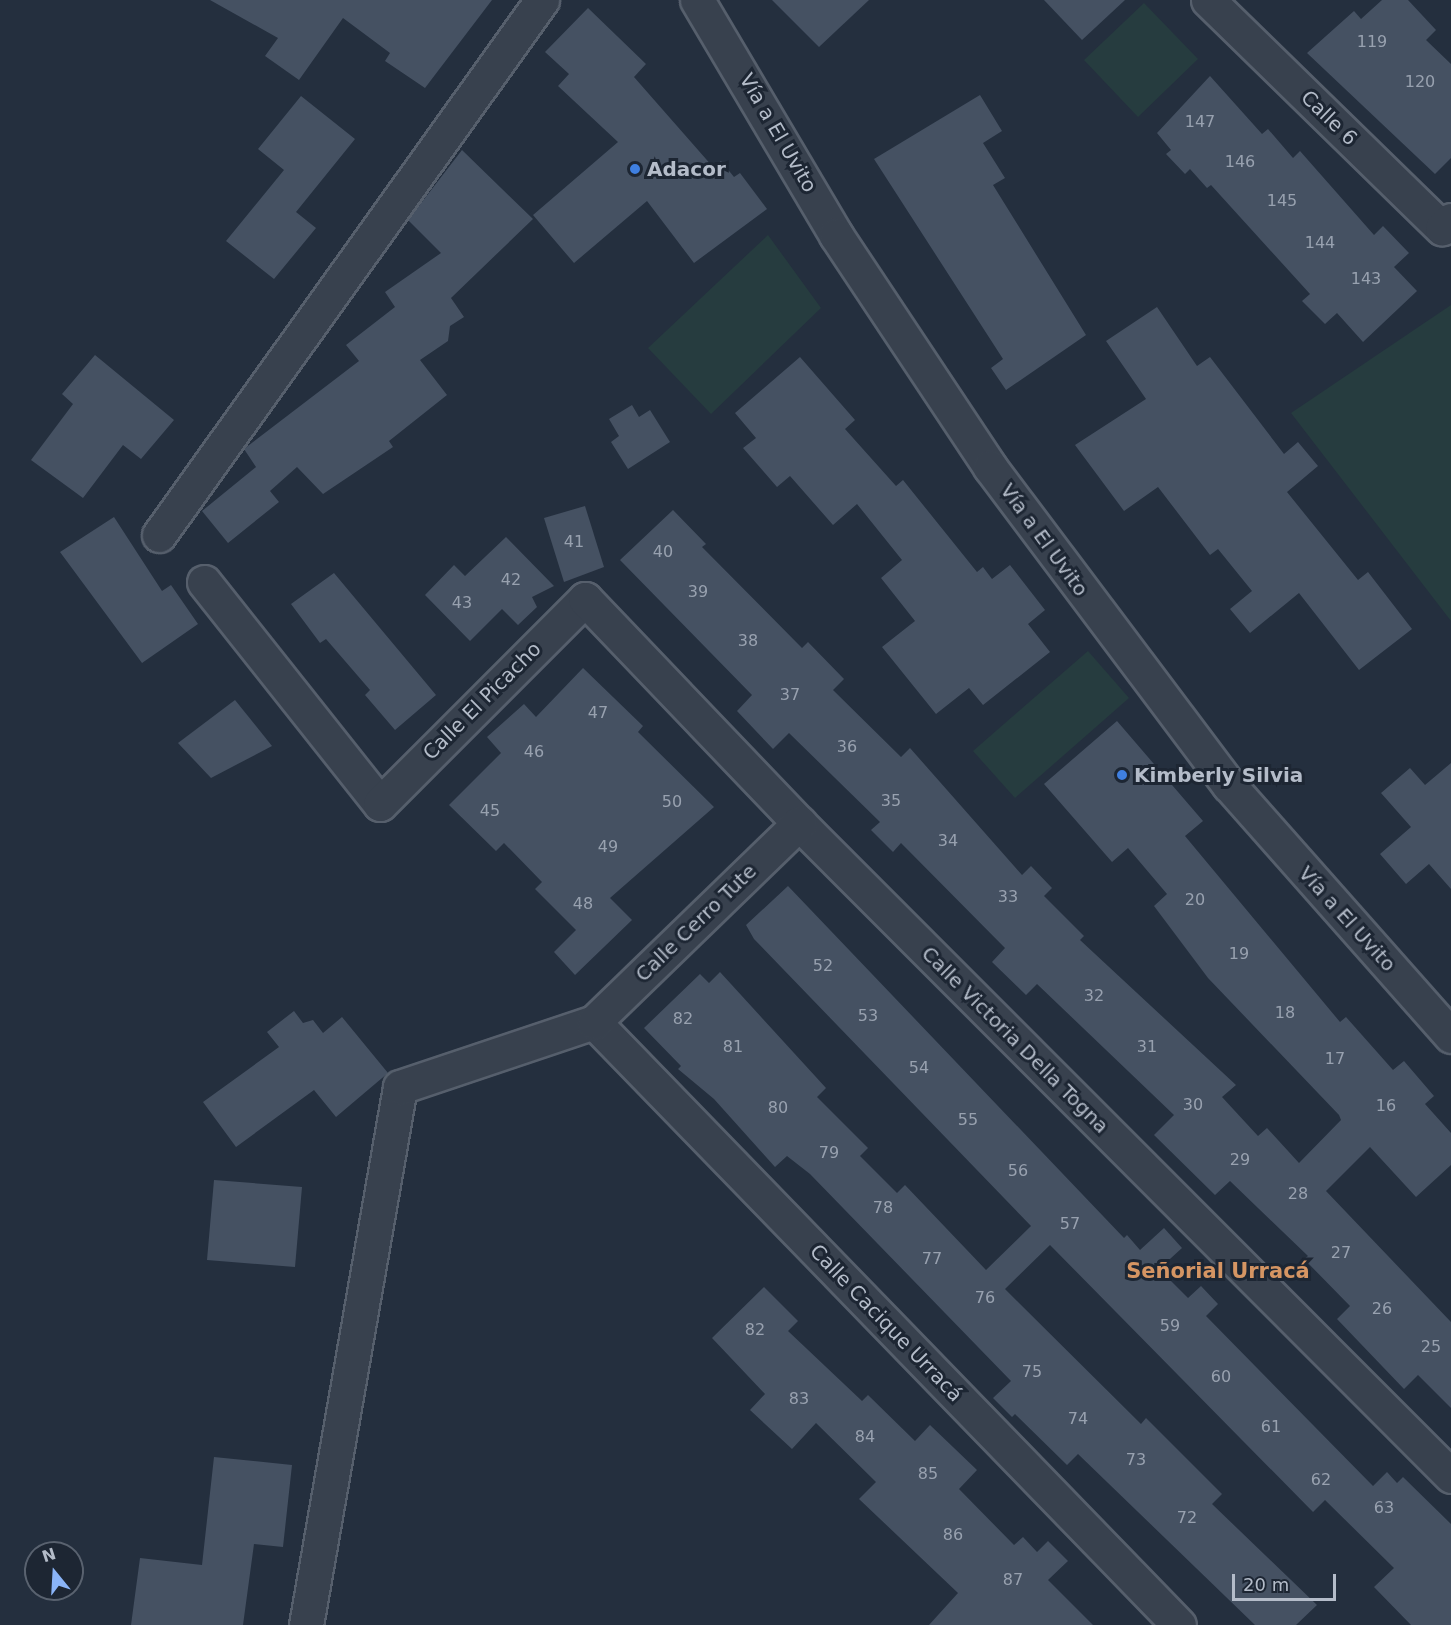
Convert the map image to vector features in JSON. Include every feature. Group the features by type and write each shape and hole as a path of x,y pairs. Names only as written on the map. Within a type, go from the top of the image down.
{"street":[{"path":"159,535 542,0"},
{"name":"Calle 6","path":"1208,0 1442,228 1451,220"},
{"name":"Vía a El Uvito","path":"702,2 836,235 990,467 1229,785 1451,1036"},
{"name":"Calle El Picacho","path":"204,582 380,804 585,599"},
{"name":"Calle Victoria Della Togna","path":"585,599 799,824 1451,1476"},
{"name":"Calle Cerro Tute","path":"594,1022 799,824"},
{"path":"306,1625 400,1087 594,1022"},
{"name":"Calle Cacique Urracá","path":"594,1022 1179,1625"}],"green space":[{"path":"1144,3 1198,59 1138,117 1084,60"},
{"path":"768,235 821,308 711,414 648,348"},
{"path":"1451,305 1451,621 1291,413"},
{"path":"1088,651 1129,698 1015,798 973,751"}],"building":[{"path":"210,0 492,0 425,88 385,61 390,53 343,18 299,80 265,56 278,38"},
{"path":"772,0 869,0 819,47"},
{"path":"1044,0 1125,0 1082,40"},
{"path":"1382,0 1408,0 1436,30 1426,40 1451,64 1451,158 1435,174 1307,53 1354,11 1361,19"},
{"path":"588,8 646,64 634,77 713,167 721,161 734,177 740,173 767,209 694,263 647,201 574,263 533,215 618,142 558,86 569,74 545,52"},
{"path":"1210,76 1262,134 1268,129 1293,158 1300,151 1374,235 1383,226 1409,253 1394,267 1417,291 1363,342 1337,313 1325,324 1302,301 1310,294 1211,185 1207,188 1190,169 1185,174 1166,154 1171,150 1157,133"},
{"path":"980,95 1002,131 983,143 1005,178 993,185 1086,335 1006,390 991,368 1003,359 874,159"},
{"path":"301,96 355,139 296,212 316,228 274,279 226,241 284,170 258,149"},
{"path":"462,150 533,219 451,298 464,317 450,326 448,341 420,360 447,395 389,441 393,447 323,494 297,467 270,491 279,502 228,543 202,511 256,467 244,449 359,361 346,345 395,307 385,292 441,253 408,220"},
{"path":"1157,307 1197,366 1210,357 1284,454 1298,442 1318,466 1287,492 1358,580 1368,572 1412,629 1359,670 1299,593 1250,633 1230,609 1252,591 1218,549 1210,555 1158,487 1124,511 1075,445 1146,399 1106,341"},
{"path":"95,355 174,420 141,459 123,445 83,498 31,460 73,404 62,394"},
{"path":"800,357 855,420 845,429 896,486 903,480 977,572 983,567 992,579 1010,565 1045,610 1028,624 1050,652 983,705 969,688 936,714 882,647 915,621 881,578 902,560 857,504 833,525 790,476 777,487 743,448 756,438 735,413"},
{"path":"632,405 639,417 650,410 670,442 628,469 611,442 619,436 609,419"},
{"path":"585,506 604,567 564,582 544,518"},
{"path":"673,510 706,544 702,547 802,648 808,642 844,679 833,690 901,757 910,748 1022,875 1031,866 1052,888 1044,896 1084,936 1080,940 1236,1085 1222,1097 1258,1136 1267,1128 1299,1163 1341,1120 1339,1115 1208,978 1154,906 1167,894 1128,848 1112,862 1044,784 1117,721 1203,821 1185,836 1340,1022 1346,1017 1393,1070 1404,1061 1434,1096 1425,1104 1451,1133 1451,1165 1416,1197 1370,1147 1326,1191 1451,1322 1451,1408 1418,1375 1404,1389 1337,1319 1350,1306 1304,1259 1308,1256 1230,1181 1215,1195 1154,1135 1174,1115 1037,984 1026,995 992,962 1005,948 901,843 893,852 871,830 880,822 789,733 773,749 737,711 752,695 620,560"},
{"path":"114,517 162,591 171,585 198,624 142,663 60,552"},
{"path":"506,537 554,586 532,597 537,607 518,625 502,609 470,641 425,595 454,565 465,576"},
{"path":"334,573 436,695 395,730 365,695 370,690 326,639 320,643 291,604"},
{"path":"583,668 643,726 638,732 714,807 610,898 632,920 575,975 554,952 576,930 535,889 542,882 504,843 496,851 449,805 501,753 487,737 524,704 536,717"},
{"path":"235,700 272,746 211,778 178,743"},
{"path":"1451,763 1451,889 1429,864 1406,884 1380,854 1411,827 1381,793 1410,768 1425,785"},
{"path":"788,886 1124,1238 1127,1235 1140,1250 1164,1228 1182,1248 1159,1269 1188,1298 1201,1286 1218,1304 1206,1316 1373,1486 1387,1472 1397,1483 1403,1477 1451,1524 1451,1625 1411,1625 1374,1587 1394,1568 1325,1500 1313,1512 1050,1245 1005,1289 1141,1424 1146,1418 1222,1494 1212,1504 1317,1605 1296,1625 1255,1625 1078,1454 1067,1465 1015,1414 1012,1417 993,1398 1011,1381 810,1174 787,1156 775,1167 714,1099 678,1069 681,1066 644,1028 700,974 709,983 720,972 826,1088 817,1097 868,1148 860,1156 897,1193 905,1185 986,1270 1031,1226 754,939 746,925"},
{"path":"294,1011 303,1023 313,1020 323,1033 342,1017 388,1073 336,1117 314,1090 236,1147 203,1102 279,1047 267,1032"},
{"path":"214,1180 302,1187 295,1267 207,1260"},
{"path":"764,1287 798,1321 788,1331 862,1401 868,1395 915,1441 930,1425 977,1470 959,1489 1014,1545 1023,1537 1037,1552 1048,1541 1068,1561 1048,1580 1093,1625 929,1625 958,1593 859,1499 876,1482 816,1423 792,1449 750,1410 765,1394 712,1338"},
{"path":"214,1457 292,1465 283,1547 254,1544 243,1625 131,1625 140,1558 202,1565"}],"place":[{"name":"Adacor","path":"635,169"},
{"name":"Kimberly Silvia","path":"1122,775"}],"district":[{"name":"Señorial Urracá","path":"1218,1271"}]}
